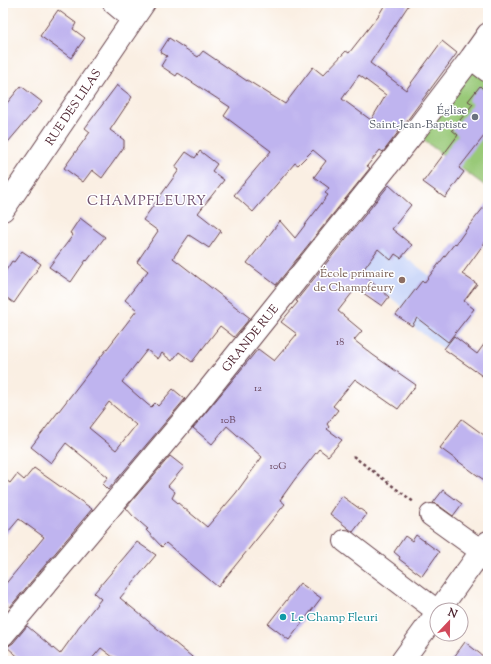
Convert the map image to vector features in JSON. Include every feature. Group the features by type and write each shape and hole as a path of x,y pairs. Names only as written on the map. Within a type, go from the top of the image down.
{"street":[{"path":"114,3 138,11"},
{"name":"RUE DES LILAS","path":"3,210 138,11"},
{"name":"GRANDE RUE","path":"3,635 193,409 408,140 479,65 488,34"},
{"path":"431,515 485,547 445,602"},
{"path":"345,541 429,604"},
{"path":"402,661 429,624"}],"path":[{"path":"353,456 431,515"}],"shaded area":[{"name":"École primaire de Champfeury","path":"362,221 409,260 474,309 444,349 412,326 417,318 356,270"}],"green space":[{"path":"470,65 488,72 488,188 419,137"}],"building":[{"path":"386,3 410,3 370,63 406,90 442,41 457,53 383,152 380,150 367,166 370,168 276,285 247,263 280,221 295,238 328,195 325,193 329,188 314,177 326,161 313,150 298,165 295,163 253,212 234,195 271,151 224,116 230,107 178,73 176,76 161,66 167,56 160,52 169,38 198,57 203,51 247,81 285,104 313,67 323,75 346,51 349,53 378,16","holes":["359,75 386,95 371,120 342,99"]},
{"path":"58,10 76,23 73,29 85,38 71,58 40,36"},
{"path":"117,85 132,97 110,130 124,140 124,147 102,178 92,170 83,182 64,168 90,132 85,128"},
{"path":"488,85 488,131 459,168 464,172 445,198 423,182 458,135 452,130 473,104 468,101 480,86 484,90"},
{"path":"21,86 42,102 3,148 3,108"},
{"path":"200,151 217,164 212,171 224,180 198,213 221,231 209,248 189,235 173,258 250,318 234,337 220,326 192,362 179,352 172,361 162,353 158,359 147,350 122,382 151,407 155,403 158,406 173,389 185,399 108,490 102,484 108,477 66,443 51,463 31,447 137,310 125,300 148,271 137,262 158,231 143,220 179,170 175,167 186,152 195,158","holes":["109,402 136,425 116,450 89,428"]},
{"path":"389,185 411,205 392,229 412,245 401,258 395,254 391,260 378,249 361,273 389,297 382,306 356,288 338,311 362,331 354,340 416,385 398,409 355,379 333,406 338,410 327,424 329,427 327,429 342,440 328,456 319,449 280,500 285,504 218,587 166,543 162,547 146,530 148,529 126,508 170,456 184,467 168,486 175,492 172,498 207,527 236,493 262,457 227,426 212,444 193,428 258,349 274,361 297,334 281,322 298,302 296,301"},
{"path":"488,202 488,238 462,274 477,284 464,301 474,309 448,342 417,318 412,326 396,315 422,281 424,283 455,243 456,244"},
{"path":"80,218 105,237 87,261 86,260 71,282 49,267 73,235 70,233"},
{"path":"22,251 41,264 14,303 3,295 3,275 12,261 14,262"},
{"path":"454,336 477,354 488,339 488,380 444,349"},
{"path":"462,419 488,438 488,483 440,448"},
{"path":"34,468 92,509 10,607 3,601 3,587 44,537 19,519 3,538 3,478 10,483 17,474 24,480"},
{"path":"443,490 462,504 453,516 433,503"},
{"path":"342,496 367,514 353,532 330,514"},
{"path":"416,535 439,552 422,576 399,559 400,557 394,552 405,536 412,541"},
{"path":"137,542 156,555 120,598 197,661 118,661 101,648 90,661 23,661 7,647 13,643 27,626 60,654 77,629 101,599 94,593"},
{"name":"Le Champ Fleuri","path":"300,583 321,598 289,640 268,624"},
{"path":"465,642 488,660 488,661 451,661"}],"place":[{"name":"Église Saint-Jean-Baptiste","path":"475,117"},
{"name":"École primaire de Champfeury","path":"402,280"},
{"name":"Le Champ Fleuri","path":"283,617"}],"district":[{"name":"CHAMPFLEURY","path":"147,200"}]}
